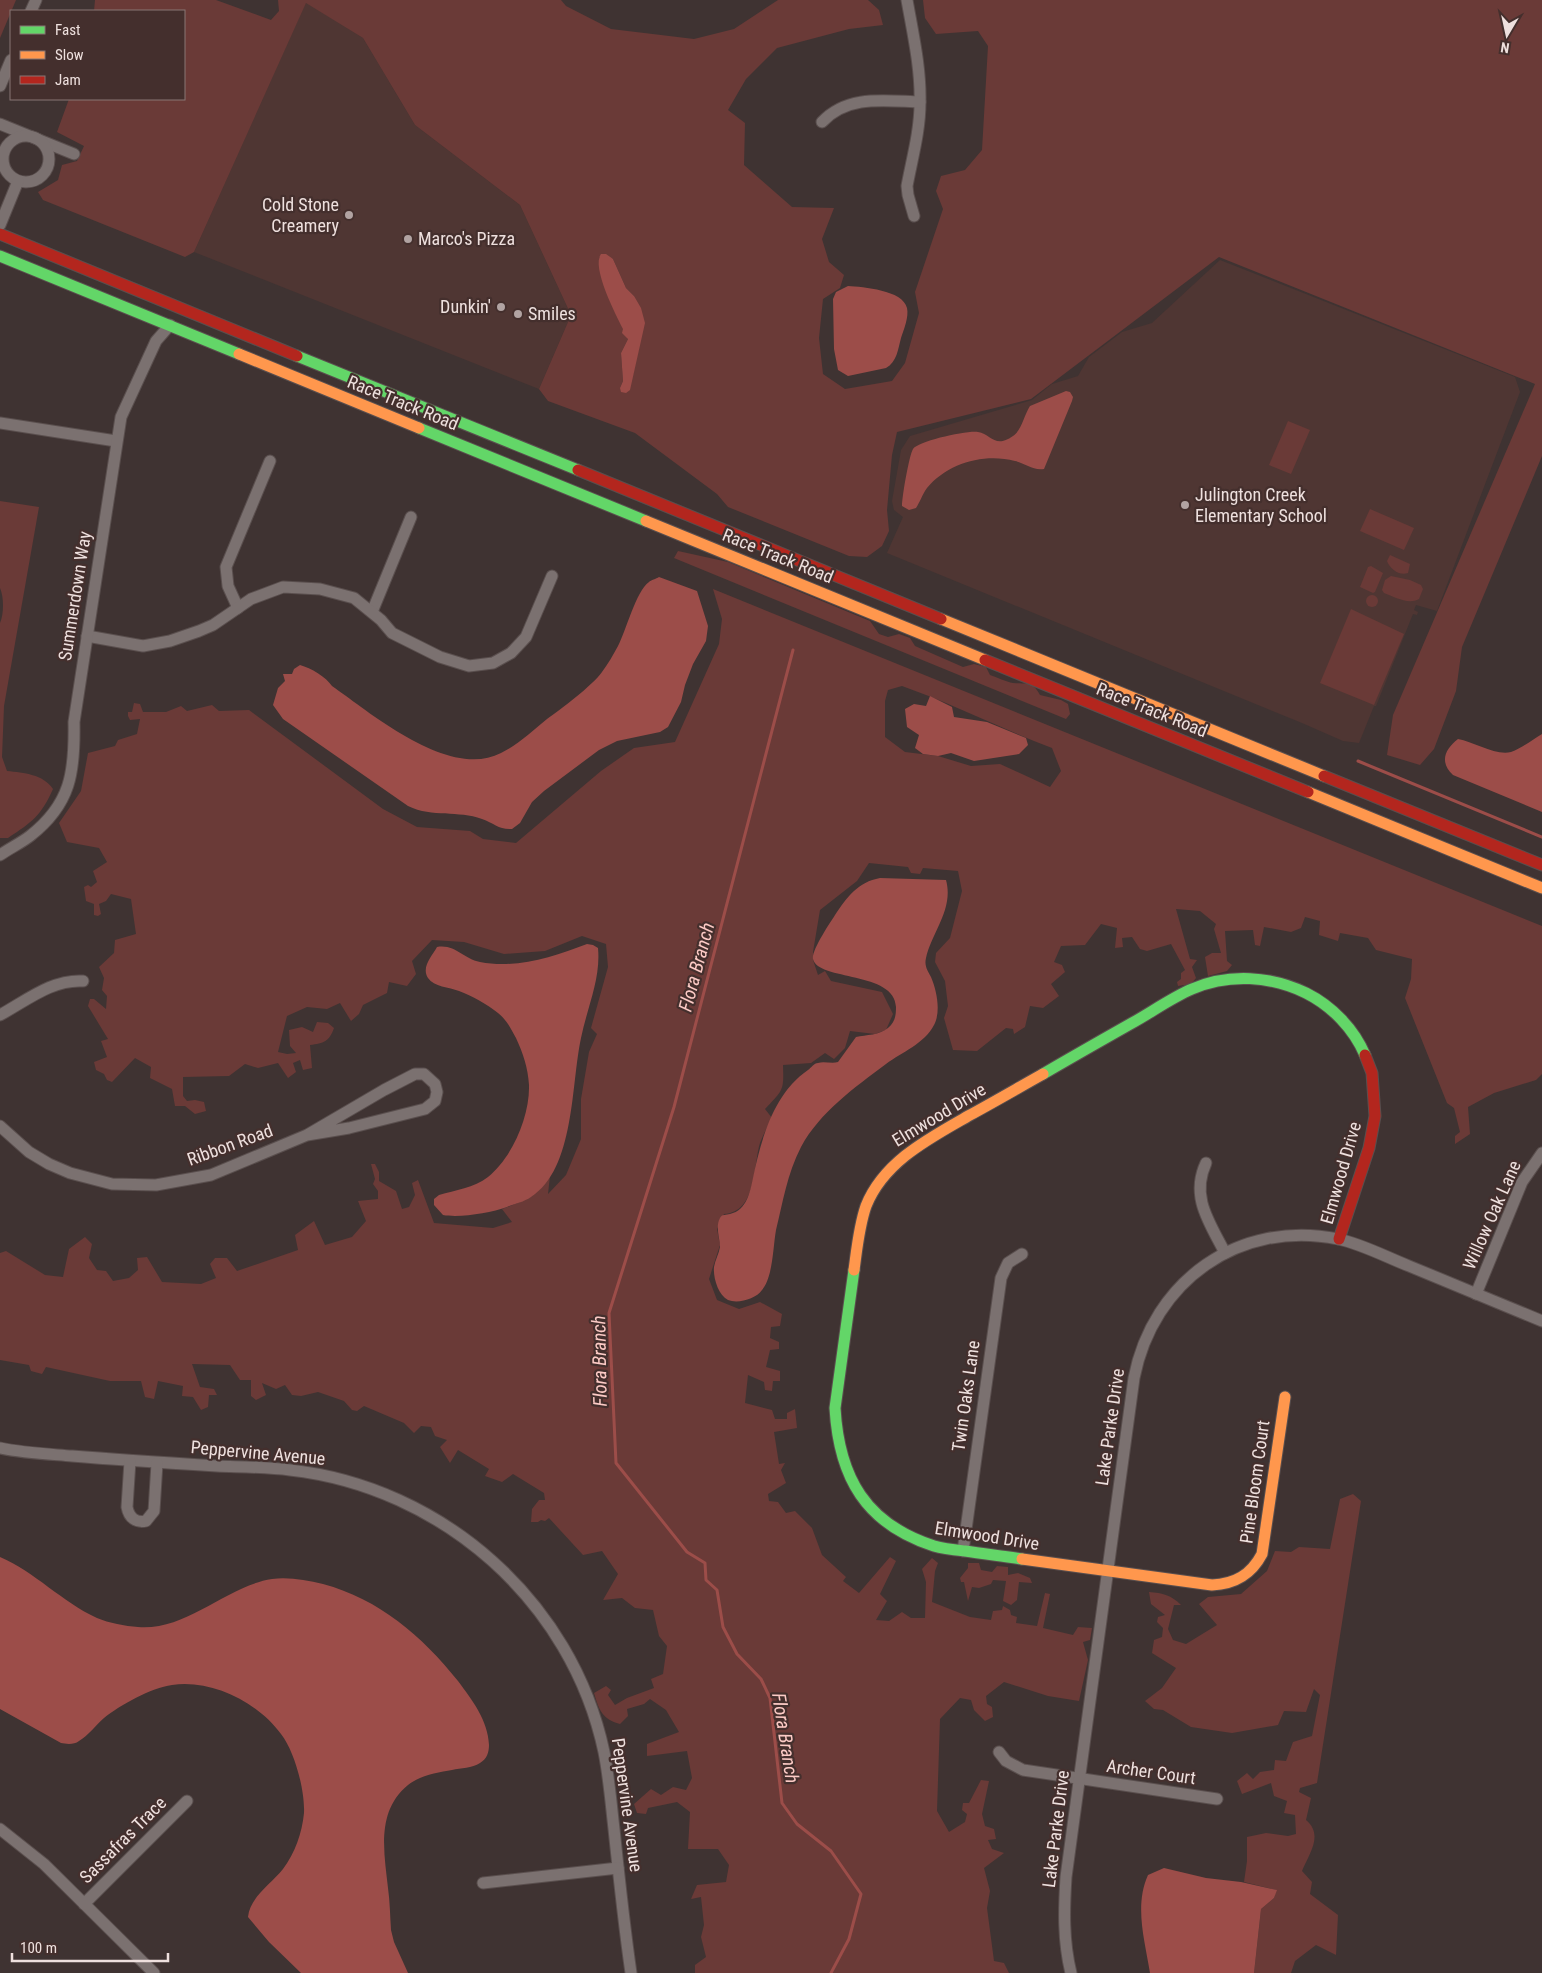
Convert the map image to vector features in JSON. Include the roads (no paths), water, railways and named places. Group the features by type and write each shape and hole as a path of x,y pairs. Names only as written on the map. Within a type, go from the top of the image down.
{"main road":[{"name":"Race Track Road","path":"0,234 1542,865"},
{"name":"Race Track Road","path":"0,256 1542,888"},
{"path":"429,432 437,412"},
{"path":"1074,697 1083,677"},
{"path":"1138,723 1147,703"},
{"path":"1278,780 1295,776 1308,769"},
{"name":"Elmwood Drive","path":"1108,1571 924,1544 901,1533 880,1518 856,1489 843,1462 838,1444 836,1408 861,1223 869,1198 882,1177 904,1155 1192,989 1234,979 1270,979 1305,991 1334,1011 1356,1036 1370,1067 1375,1096 1374,1126 1339,1239"},
{"name":"Pine Bloom Court","path":"1108,1571 1219,1585 1233,1582 1251,1572 1259,1560 1264,1547 1285,1397"}],"street":[{"path":"907,0 920,83 920,118 907,186 914,216"},
{"path":"0,86 10,62"},
{"path":"822,122 837,109 861,101 920,102"},
{"path":"0,124 74,154"},
{"path":"17,137 35,138 48,149 50,158 47,169 41,177 33,182 18,181 11,177 5,168 4,156 6,147 17,137"},
{"path":"0,225 18,181"},
{"name":"Summerdown Way","path":"0,855 28,838 47,822 58,808 73,767 74,722 121,417 156,341 170,325"},
{"path":"0,423 116,441"},
{"path":"238,608 228,586 226,567 270,461"},
{"path":"372,612 411,517"},
{"path":"87,636 143,646 170,641 199,631 251,599 283,587 320,588 354,598 381,620 392,633 440,657 469,666 493,663 511,653 526,637 552,576"},
{"path":"0,1015 52,986 63,982 83,981"},
{"name":"Ribbon Road","path":"0,1126 29,1152 49,1164 70,1173 112,1184 156,1185 210,1175 307,1135 415,1074 424,1074 435,1084 437,1092 435,1100 425,1109 350,1128 307,1135"},
{"name":"Willow Oak Lane","path":"1476,1294 1522,1182 1542,1153"},
{"path":"1206,1163 1200,1179 1199,1192 1201,1204 1225,1253"},
{"name":"Lake Parke Drive","path":"1071,1973 1066,1944 1064,1910 1066,1877 1134,1378 1142,1344 1158,1314 1180,1286 1206,1264 1225,1253 1255,1242 1308,1235 1339,1239 1542,1321"},
{"name":"Twin Oaks Lane","path":"964,1551 1001,1278 1008,1264 1022,1254"},
{"name":"Peppervine Avenue","path":"0,1448 130,1461 289,1470 350,1482 397,1498 426,1512 472,1543 496,1563 518,1586 547,1622 572,1662 596,1720 604,1750 631,1973"},
{"path":"130,1461 127,1508 128,1514 133,1520 140,1522 146,1521 154,1511 157,1463"},
{"name":"Archer Court","path":"999,1752 1006,1761 1024,1770 1217,1799"},
{"name":"Sassafras Trace","path":"84,1904 187,1801"},
{"path":"0,1829 44,1864 154,1973"},
{"path":"483,1883 618,1868"}],"waterway":[{"name":"Flora Branch","path":"793,650 674,1107 609,1313 616,1463 687,1552 705,1563 706,1580 717,1590 723,1627 737,1654 761,1679 770,1698 782,1803 797,1824 831,1851 861,1894 849,1939 831,1973"},
{"path":"1358,761 1542,837"}],"place":[{"name":"Cold Stone Creamery","path":"349,215"},
{"name":"Marco's Pizza","path":"408,239"},
{"name":"Dunkin'","path":"501,307"},
{"name":"Smiles","path":"518,314"},
{"name":"Julington Creek Elementary School","path":"1185,505"}]}
